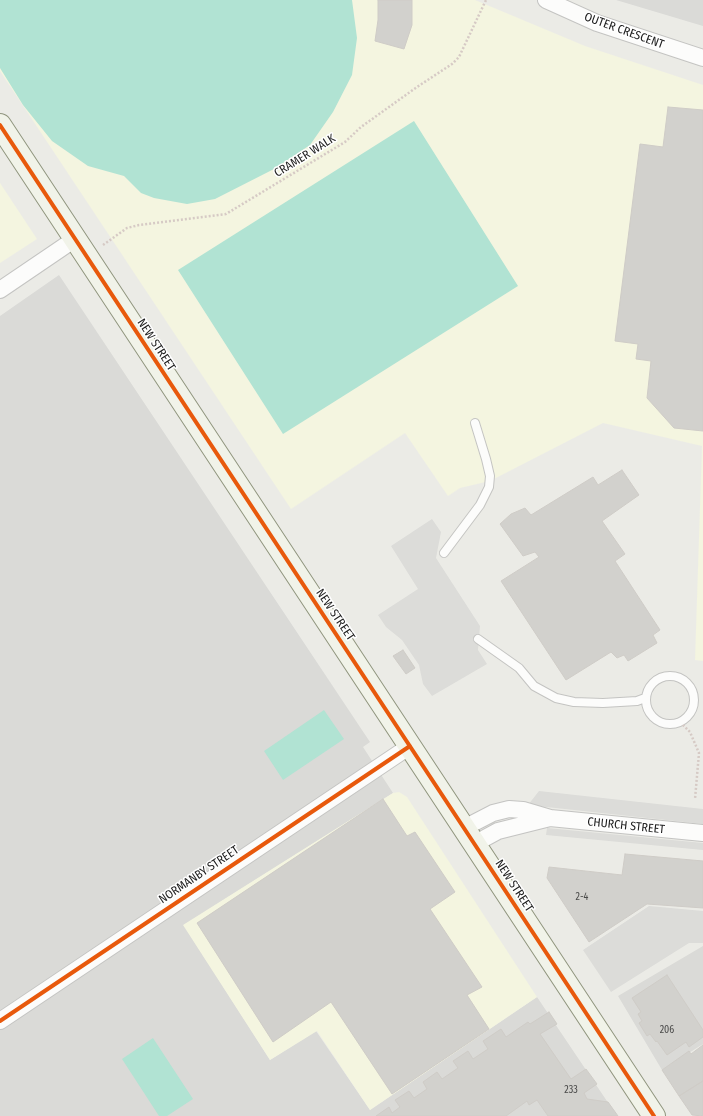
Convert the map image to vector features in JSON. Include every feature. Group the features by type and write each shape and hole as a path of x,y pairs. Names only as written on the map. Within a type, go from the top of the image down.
{"main road":[{"name":"NEW STREET","path":"0,125 654,1116"}],"street":[{"name":"OUTER CRESCENT","path":"546,0 598,23 703,58"},
{"path":"0,290 81,248"},
{"name":"NORMANBY STREET","path":"0,1021 410,746"},
{"name":"CHURCH STREET","path":"469,836 493,813 509,809 530,812 550,818 703,833"}],"lane":[{"path":"444,553 480,505 489,487 490,476 475,423"},
{"path":"478,639 519,668 534,686 556,698 574,702 603,703 637,701 645,698"},
{"path":"670,675 678,677 688,684 693,691 694,700 691,713 680,722 672,724 658,722 649,714 645,698 647,689 658,678 670,675"}],"path":[{"path":"680,722 690,732 699,753 694,798"}],"shaded area":[{"path":"0,0 475,0 585,46 703,85 703,661 695,660 702,446 603,423 490,481 460,488 448,496 405,433 291,509 0,71"},
{"path":"616,0 703,0 703,26"},
{"path":"0,183 37,239 0,263"},
{"path":"59,275 370,742 363,747 393,793 184,925 270,1060 316,1031 370,1110 537,997 617,1116 0,1116 0,316"},
{"path":"432,519 441,532 436,558 480,626 478,650 487,664 432,696 423,684 419,665 402,640 386,627 378,615 418,589 391,546"},
{"path":"539,791 703,809 703,824 528,805"},
{"path":"399,792 407,797 537,997 370,1110 317,1031 270,1060 183,925 393,793"},
{"path":"547,828 703,843 703,850 546,835"},
{"path":"649,906 703,911 703,943 689,943 611,992 583,950"},
{"path":"703,946 703,1044 662,1070 618,996"}],"green space":[{"path":"0,0 352,0 357,38 352,75 333,112 310,145 274,169 215,199 187,204 154,198 141,193 124,176 88,166 52,141 23,105 0,68"},
{"path":"414,121 518,286 283,434 178,270"},
{"path":"324,710 344,739 283,780 264,751"},
{"path":"153,1038 193,1099 167,1116 159,1116 122,1059"}],"building":[{"path":"378,0 412,0 412,25 404,49 375,41 378,20"},
{"path":"668,107 703,110 703,431 674,428 647,398 651,361 636,359 638,344 615,341 640,144 663,147"},
{"path":"622,470 639,495 602,521 625,554 615,561 660,630 653,635 657,643 628,661 624,655 617,658 611,652 566,680 501,581 539,557 535,552 523,556 500,524 511,514 525,508 531,515 593,477 598,485"},
{"path":"403,650 415,668 406,674 393,656"},
{"path":"383,799 407,836 415,832 455,892 430,909 482,987 467,995 489,1029 392,1094 331,1002 273,1042 197,923"},
{"path":"625,854 703,861 703,908 647,904 589,942 547,878 549,867 622,875"},
{"path":"667,975 703,1030 703,1037 689,1047 686,1042 667,1055 650,1034 647,1036 639,1023 642,1021 638,1014 641,1012 632,998"},
{"path":"549,1012 557,1024 540,1034 571,1079 586,1069 597,1084 584,1093 587,1099 608,1102 618,1116 548,1116 537,1100 529,1105 527,1101 506,1116 376,1116 389,1107 392,1113 400,1107 395,1100 409,1091 414,1098 427,1089 423,1082 437,1072 442,1079 458,1068 453,1061 468,1051 473,1059 488,1049 483,1041 501,1029 506,1037 528,1022 530,1024"},
{"path":"703,1045 703,1081 679,1096 662,1070 689,1051 691,1054"},
{"path":"703,1081 703,1116 692,1115 679,1096"}],"cycle path":[{"path":"0,125 654,1116"},
{"path":"0,1021 410,746"}]}
